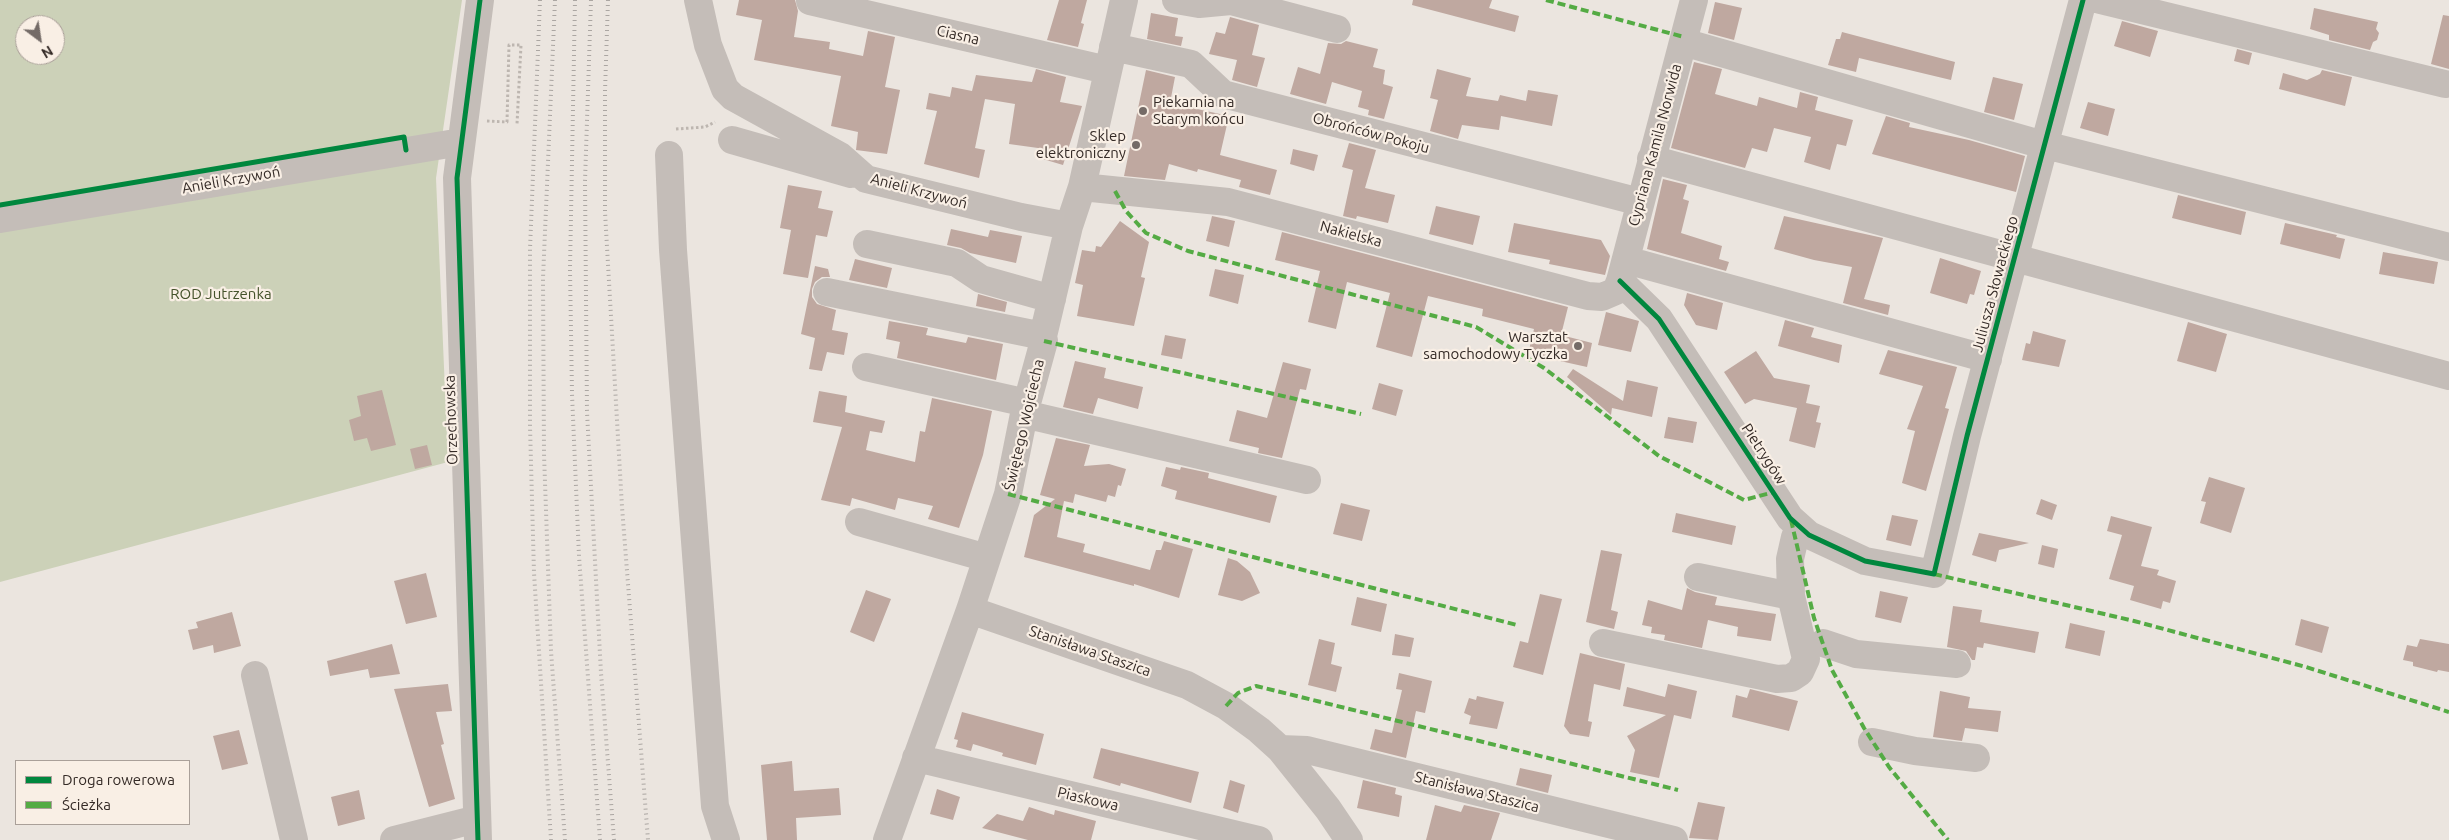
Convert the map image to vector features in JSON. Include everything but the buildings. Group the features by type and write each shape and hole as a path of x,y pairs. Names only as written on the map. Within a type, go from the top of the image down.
{"street":[{"name":"Orzechowska","path":"478,829 457,238 457,178 480,0"},
{"name":"Anieli Krzywoń","path":"698,0 702,23 714,63 725,89 749,105 840,156 866,179 1021,217 1069,226"},
{"name":"Świętego Wojciecha","path":"887,840 970,610 1008,494 1025,409 1044,341 1043,336 1069,226 1082,187 1124,0"},
{"path":"1176,0 1199,4 1231,1 1336,29"},
{"name":"Cypriana Kamila Norwida","path":"1620,277 1694,0"},
{"name":"Juliusza Słowackiego","path":"1934,574 2082,0"},
{"path":"2100,0 2446,84"},
{"name":"Ciasna","path":"810,1 1110,59"},
{"path":"1683,42 2045,144 2449,247"},
{"name":"Obrońców Pokoju","path":"1110,59 1191,64 1223,94 1640,202"},
{"name":"Anieli Krzywoń","path":"0,219 463,131"},
{"path":"732,140 866,179"},
{"path":"673,142 673,250 715,806 726,840"},
{"path":"1651,159 2015,256 2449,376"},
{"name":"Nakielska","path":"1082,187 1228,202 1588,296 1602,297 1620,277"},
{"path":"867,244 957,263 981,279 1052,299"},
{"path":"1620,277 1988,359"},
{"name":"Pietrygów","path":"1620,277 1659,319 1790,518 1809,536 1866,560 1934,574"},
{"path":"827,292 1043,336"},
{"path":"866,367 1307,480"},
{"path":"859,522 987,558"},
{"path":"1603,644 1778,679 1791,678 1800,672 1806,659 1791,596 1790,559 1795,537"},
{"path":"1698,577 1791,596"},
{"name":"Stanisława Staszica","path":"970,610 1186,685 1226,706 1259,730 1280,749 1328,809 1349,840"},
{"path":"1823,643 1856,654 1957,664"},
{"path":"256,675 294,840"},
{"path":"1872,742 1915,751 1976,758"},
{"name":"Stanisława Staszica","path":"1280,749 1307,750 1674,840"},
{"name":"Piaskowa","path":"916,758 1259,840"},
{"path":"394,840 478,829"}],"path":[{"path":"463,131 507,122 509,45 521,45 517,124"},
{"path":"673,142 749,105"}],"green space":[{"name":"ROD Jutrzenka","path":"0,0 462,0 436,178 448,462 0,582"}],"railway":[{"path":"540,0 530,249 530,426 534,573 551,840"},
{"path":"555,0 543,278 544,454 551,651 565,840"},
{"path":"575,0 570,269 572,394 579,556 600,840"},
{"path":"591,0 585,181 587,412 601,673 614,840"},
{"path":"608,0 605,91 605,212 622,507 648,840"}],"marked path":[{"path":"1546,0 1684,37"},
{"path":"1115,191 1126,211 1146,233 1188,251 1476,327 1544,368 1659,456 1744,500 1774,492"},
{"path":"1044,341 1361,414"},
{"path":"1008,494 1517,625"},
{"path":"1791,520 1814,618 1832,670 1864,728 1889,767 1948,840"},
{"path":"1934,574 2134,621 2306,667 2449,712"},
{"path":"1226,706 1238,693 1256,686 1678,790"}],"cycle path":[{"path":"478,840 457,178 480,0"},
{"path":"1620,281 1659,319 1790,518 1809,535 1865,561 1934,574 1967,436 2083,0"},
{"path":"0,205 404,137 406,150"}],"place":[{"name":"Piekarnia na Starym końcu","path":"1143,111"},
{"name":"Sklep elektroniczny","path":"1136,145"},
{"name":"Warsztat samochodowy Tyczka","path":"1578,346"}]}
